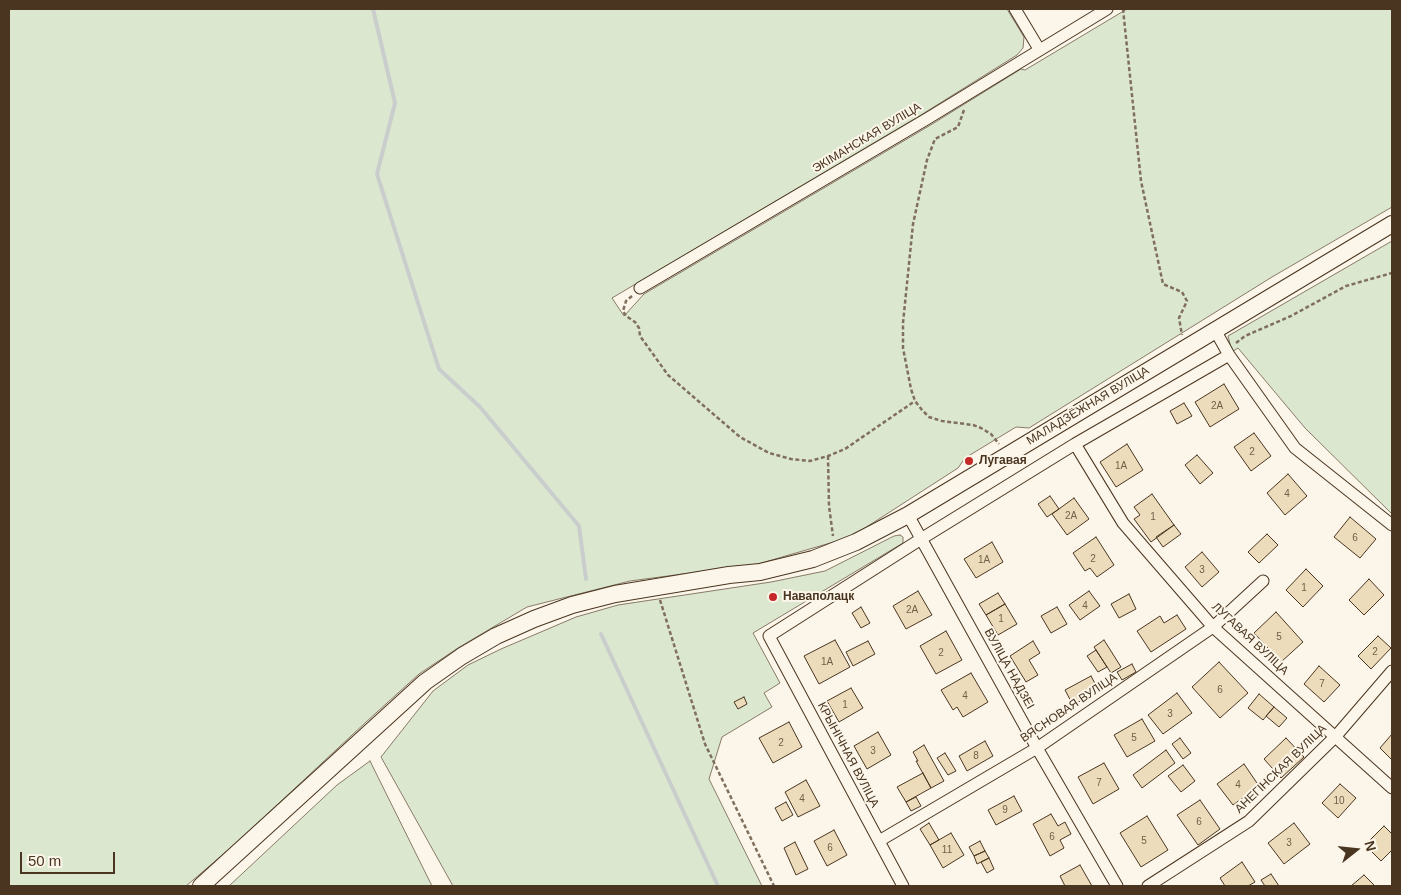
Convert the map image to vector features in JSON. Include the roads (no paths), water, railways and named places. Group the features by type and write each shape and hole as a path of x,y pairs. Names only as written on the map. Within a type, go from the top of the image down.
{"main road":[{"name":"МАЛАДЗЁЖНАЯ ВУЛІЦА","path":"200,886 425,682 462,656 504,632 572,605 615,594 728,575 760,572 813,559 856,542 908,515 1392,224"}],"street":[{"path":"1015,9 1039,49"},
{"name":"ЭКІМАНСКАЯ ВУЛІЦА","path":"640,288 968,94 1107,9"},
{"path":"1214,330 1229,355 1295,448 1392,525"},
{"path":"921,539 1075,444 1229,355"},
{"name":"ЛУГАВАЯ ВУЛІЦА","path":"1075,444 1123,523 1214,627 1392,788"},
{"name":"ВУЛІЦА НАДЗЕІ","path":"908,515 1037,748 1117,886"},
{"name":"КРЫНІЧНАЯ ВУЛІЦА","path":"903,886 769,636 921,539"},
{"name":"ВЯСНОВАЯ ВУЛІЦА","path":"878,841 1037,748 1214,627 1263,581"},
{"name":"АНЕГІНСКАЯ ВУЛІЦА","path":"1148,886 1249,821 1336,736 1392,671"}],"waterway":[{"path":"373,9 395,103 377,174 439,369 480,407 579,526 586,579"},
{"path":"601,634 718,886"}],"place":[{"name":"Лугавая","path":"969,461"},
{"name":"Наваполацк","path":"773,597"}]}
